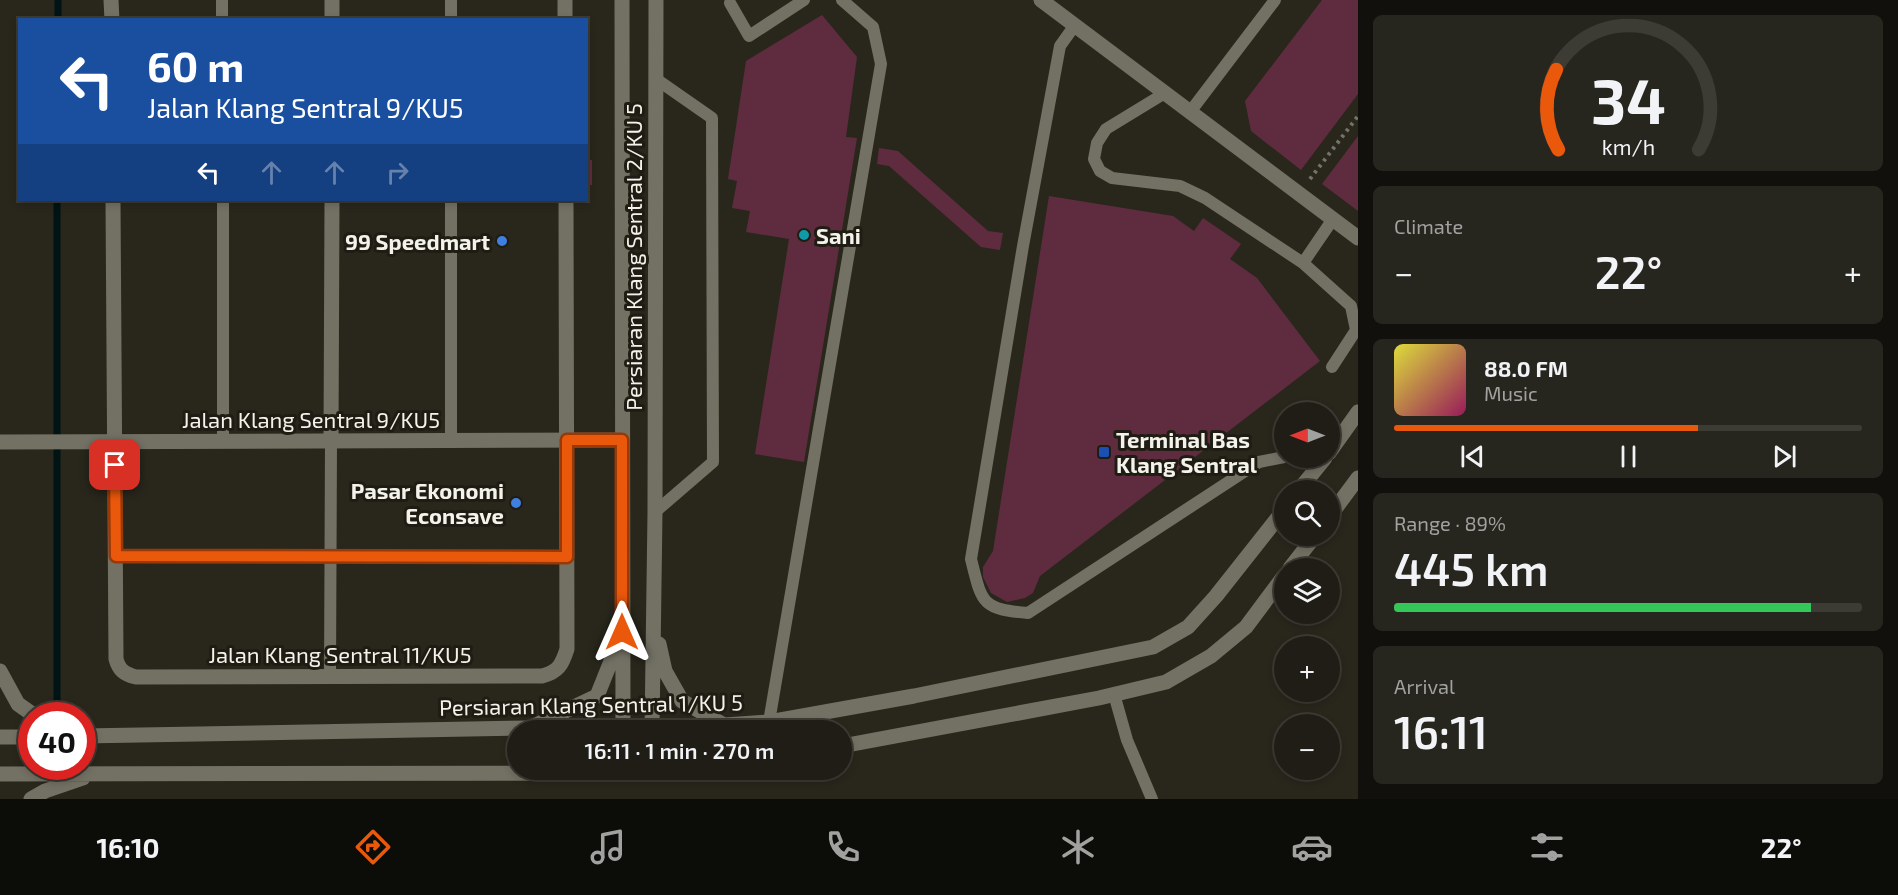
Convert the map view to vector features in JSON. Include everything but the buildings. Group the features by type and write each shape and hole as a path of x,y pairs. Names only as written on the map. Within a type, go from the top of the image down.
{"street":[{"path":"111,0 112,18"},
{"path":"332,0 332,18"},
{"path":"565,0 565,18"},
{"name":"Persiaran Klang Sentral 2/KU 5","path":"622,0 623,720"},
{"name":"Persiaran Klang Sentral 2/KU 5","path":"652,720 656,0"},
{"path":"1041,0 1358,238"},
{"name":"Jalan Klang Sentral 11/KU5","path":"113,201 116,658 119,668 126,674 136,677 542,676 555,673 562,664 567,649 566,201"},
{"path":"331,441 332,201"},
{"path":"1340,436 1358,412"},
{"name":"Jalan Klang Sentral 9/KU5","path":"0,442 622,440"},
{"path":"1307,480 1316,468"},
{"path":"1340,502 1358,478"},
{"name":"Persiaran Klang Sentral 1/KU 5","path":"780,720 914,696 1153,647 1188,627 1216,597 1274,523"},
{"path":"1298,558 1307,546"},
{"path":"852,744 1166,682 1211,656 1246,627 1274,589"},
{"path":"654,621 665,671 682,701 715,720"},
{"path":"546,720 597,696 622,632"},
{"path":"0,671 18,704"},
{"name":"Persiaran Klang Sentral 1/KU 5","path":"96,735 507,728"},
{"path":"0,738 18,737"},
{"path":"96,774 507,771"},
{"path":"0,774 18,774"},
{"path":"31,799 45,791 77,780"}],"lane":[{"path":"222,0 222,18"},
{"path":"451,0 451,18"},
{"path":"732,1 749,36 804,0"},
{"path":"769,720 881,64 873,27 842,0"},
{"path":"1190,112 1275,0"},
{"path":"1070,22 1060,46 1021,258 971,559 980,595 996,610 1028,613 1259,462 1274,460"},
{"path":"655,512 713,462 712,118 656,79"},
{"path":"1166,93 1106,129 1096,143 1094,159 1100,171 1112,178 1180,186 1205,198 1303,263 1352,306 1356,330 1332,367"},
{"path":"223,201 223,441"},
{"path":"451,201 451,441"},
{"path":"1303,263 1333,219"},
{"path":"330,676 331,441"},
{"path":"116,556 567,557"},
{"path":"1114,694 1127,740 1152,799"}],"path":[{"path":"1299,194 1358,116"}],"waterway":[{"path":"58,0 58,18"},
{"path":"57,201 57,702"}],"place":[{"name":"Sani","path":"804,235"},
{"name":"99 Speedmart","path":"502,241"},
{"name":"Terminal Bas Klang Sentral","path":"1104,452"},
{"name":"Pasar Ekonomi Econsave","path":"516,503"}],"route":[{"path":"115,465 116,556 567,557 567,440 622,440 622,632"}]}
